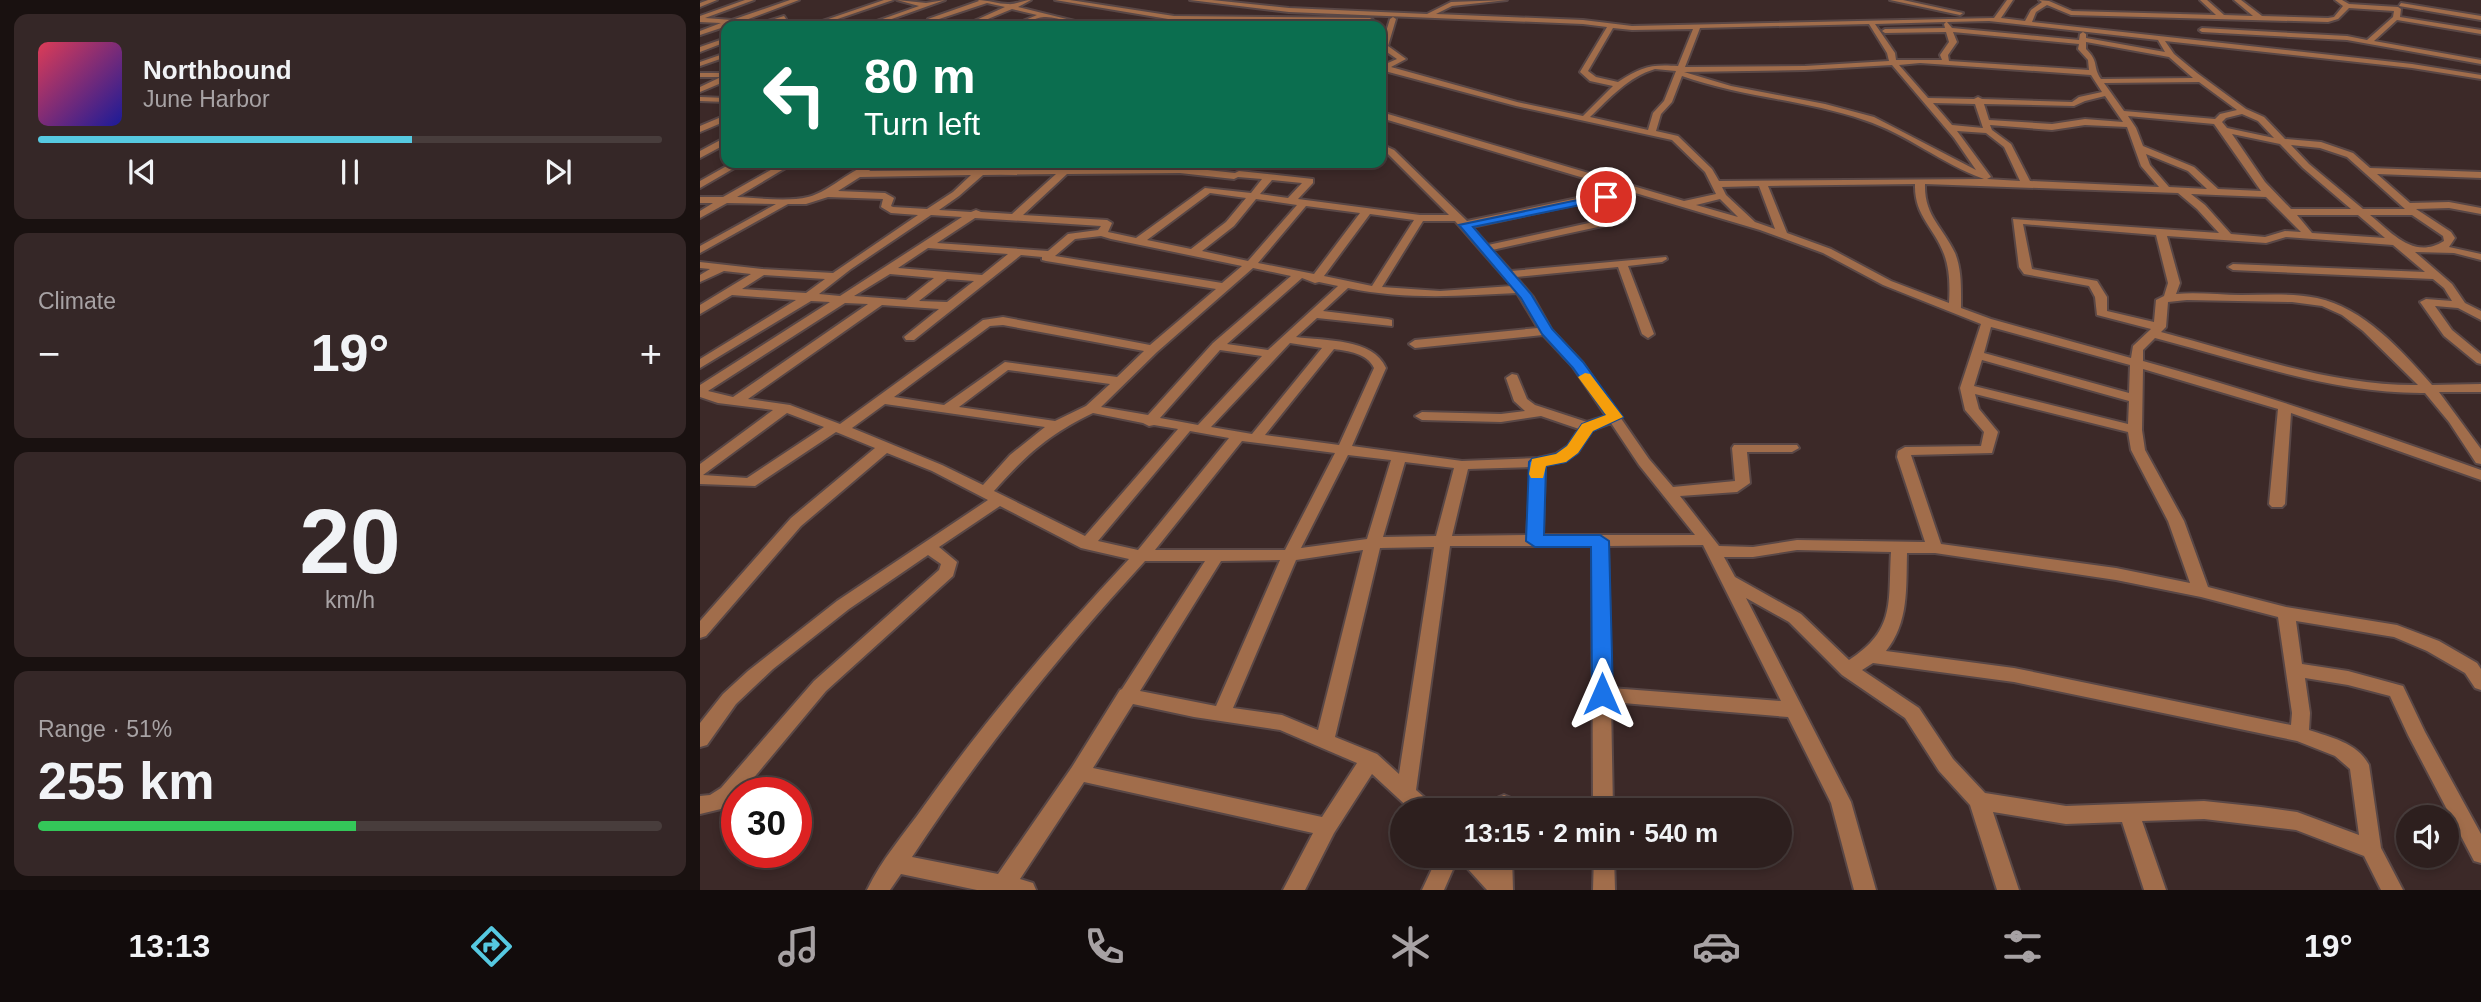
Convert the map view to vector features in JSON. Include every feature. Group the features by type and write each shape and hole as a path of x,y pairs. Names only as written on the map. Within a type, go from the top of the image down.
{"street":[{"path":"700,5 714,0"},
{"path":"700,19 751,0"},
{"path":"733,21 796,0"},
{"path":"809,17 828,21 890,0"},
{"path":"900,0 926,5"},
{"path":"881,21 942,0"},
{"path":"979,21 1028,0"},
{"path":"1058,0 1174,18 1348,21 1390,16"},
{"path":"1193,0 1305,10 1378,4 1390,9 1386,37"},
{"path":"1263,7 1271,0"},
{"path":"1424,17 1451,4 1504,0"},
{"path":"1893,0 1992,19 2055,27 2082,37 2171,55"},
{"path":"1345,5 1390,16 1697,28 1992,19 2010,0"},
{"path":"2203,0 2222,17"},
{"path":"2237,0 2259,17"},
{"path":"2338,0 2347,6 2400,8 2481,18"},
{"path":"933,21 984,1 1069,21"},
{"path":"2017,36 2043,1 2071,13 2330,20 2342,15 2347,6"},
{"path":"1305,10 1314,2"},
{"path":"1476,19 1480,12 1477,2"},
{"path":"1962,13 1965,4"},
{"path":"1082,21 1112,8"},
{"path":"2400,8 2455,28 2481,32"},
{"path":"2370,40 2400,8"},
{"path":"2055,27 2071,13"},
{"path":"901,14 926,21"},
{"path":"1028,21 1044,15"},
{"path":"2180,16 2202,30 2212,44"},
{"path":"2455,28 2466,16"},
{"path":"775,21 784,18"},
{"path":"700,19 721,21"},
{"path":"2305,19 2323,36"},
{"path":"1945,20 1951,30 1953,42 1944,55 1946,64"},
{"path":"1974,20 1982,32"},
{"path":"2330,20 2347,32 2370,40"},
{"path":"1870,21 1893,62 1956,136 1988,180"},
{"path":"700,33 721,25"},
{"path":"1611,26 1584,72 1593,79 1620,85"},
{"path":"1651,133 1657,113 1668,102 1697,28"},
{"path":"1876,31 1951,30 2017,36 2160,38 2412,66 2481,78"},
{"path":"2202,30 2370,40 2481,62"},
{"path":"2082,37 2082,49 2092,59 2096,77 2130,125 2146,166 2165,188"},
{"path":"2160,38 2171,55 2199,80 2243,111 2261,120 2279,141 2448,286 2462,305 2481,316"},
{"path":"702,49 721,42"},
{"path":"1386,48 1402,59 1386,65"},
{"path":"702,49 721,51"},
{"path":"702,64 721,54"},
{"path":"1586,117 1620,85 1648,68 1680,71 1893,62 2096,77 2199,80"},
{"path":"702,64 721,65"},
{"path":"1386,67 1516,104 1586,117 1681,142 1709,171 1722,196 1752,225"},
{"path":"1755,69 1766,93"},
{"path":"1680,71 1870,118 1905,134 1988,180"},
{"path":"700,75 721,76"},
{"path":"700,90 721,79"},
{"path":"1924,100 1978,99 2074,104 2108,93"},
{"path":"700,99 721,99"},
{"path":"1978,99 1987,127 2008,146 2027,185"},
{"path":"2074,104 2085,122"},
{"path":"2243,111 2223,116 2221,126 2268,194 2291,212 2309,236"},
{"path":"2123,113 2221,126 2279,141 2302,141 2339,150 2350,155 2411,209 2450,238 2440,248"},
{"path":"1386,116 1783,235 1987,322 2135,362 2285,407 2481,475"},
{"path":"700,119 721,119"},
{"path":"700,129 721,121"},
{"path":"1947,127 2052,127 2085,122 2130,125"},
{"path":"700,155 721,143"},
{"path":"713,148 721,148"},
{"path":"2140,148 2191,169 2214,190"},
{"path":"1386,150 1461,222 1519,289 1546,331 1578,365 1644,462 1672,492 1711,545 1841,802 1865,890"},
{"path":"700,185 729,168"},
{"path":"700,215 781,168"},
{"path":"700,200 784,203 806,201 827,194 867,168"},
{"path":"700,364 810,296 986,168"},
{"path":"1139,241 1208,190 1247,168"},
{"path":"857,174 1180,170 1310,181 1289,202"},
{"path":"2367,171 2481,175"},
{"path":"1016,216 1064,172"},
{"path":"1194,253 1230,224 1270,176"},
{"path":"1717,184 1988,180 2027,185 2165,188 2268,194"},
{"path":"1920,182 1923,211 1932,229 1949,251 1955,283 1955,310"},
{"path":"1762,183 1783,235"},
{"path":"1208,190 1461,222 1634,189"},
{"path":"2179,189 2201,206 2228,237"},
{"path":"827,194 885,196 889,198 887,209 1107,223 1102,233"},
{"path":"1684,204 1722,196"},
{"path":"700,250 784,203"},
{"path":"703,730 726,701 775,657 844,603 929,548 992,496 1015,458 1057,425 1091,409 1153,349 1248,267 1303,204"},
{"path":"2291,212 2411,209 2449,205 2481,211"},
{"path":"1315,280 1367,211"},
{"path":"700,392 976,213"},
{"path":"1375,290 1420,218"},
{"path":"1483,249 1621,219"},
{"path":"2337,238 2303,225 2266,240 2161,233 2026,219 2017,221 2024,267 2028,272 2093,283 2101,297 2101,313 2342,383 2481,388"},
{"path":"1224,287 1046,258 1072,236 1102,233 1248,267 1375,290 1440,294 1519,289"},
{"path":"2161,233 2174,283 2168,298 2159,304 2157,330 2137,349 2135,430 2145,468 2162,491 2176,521 2201,591"},
{"path":"2285,234 2394,242"},
{"path":"926,246 1049,254"},
{"path":"2406,248 2440,248 2481,257"},
{"path":"910,337 1018,252"},
{"path":"1507,275 1662,259"},
{"path":"1622,263 1648,334"},
{"path":"700,265 834,276"},
{"path":"2233,267 2437,276"},
{"path":"700,279 722,268"},
{"path":"887,271 984,278"},
{"path":"700,310 762,272"},
{"path":"909,303 944,276"},
{"path":"1149,422 1217,346 1297,277"},
{"path":"1087,544 1194,429 1345,285"},
{"path":"731,292 949,306"},
{"path":"2168,298 2323,303 2345,311 2372,332 2427,388 2449,413 2481,460"},
{"path":"736,401 879,302"},
{"path":"2462,305 2426,302 2448,333 2478,355"},
{"path":"1315,314 1388,323"},
{"path":"700,479 750,483 886,400 987,323 1003,321 1153,349"},
{"path":"1935,548 1904,457 1905,451 1987,450 1991,432 1972,410 1967,388 1987,322"},
{"path":"1415,344 1546,331"},
{"path":"1223,713 1290,555 1343,451 1380,368 1376,359 1367,352 1287,339"},
{"path":"1217,346 1270,354"},
{"path":"1256,438 1328,347"},
{"path":"1977,355 2135,399"},
{"path":"947,409 1005,366 1119,381"},
{"path":"1512,379 1521,401 1542,412 1587,428"},
{"path":"1967,388 2135,430"},
{"path":"700,392 736,401 785,408 937,468 1087,544 1141,556 1290,555 1373,543 1443,541 1600,541 1711,545 1753,552 1797,545 1935,548 2116,574 2201,591 2286,613 2397,631 2433,646 2471,668 2481,683"},
{"path":"886,400 1057,425"},
{"path":"2277,504 2285,407"},
{"path":"700,471 785,408"},
{"path":"1091,409 1149,422 1238,436 1462,465 1538,462 1560,458 1573,449 1587,428 1615,417"},
{"path":"1422,416 1501,418 1542,412"},
{"path":"878,890 895,863 1030,682 1116,579 1141,556 1238,436"},
{"path":"700,632 796,522 885,447"},
{"path":"1672,492 1737,487 1743,484 1738,448 1792,448"},
{"path":"1325,741 1373,543 1399,458"},
{"path":"1535,541 1538,462"},
{"path":"1406,792 1443,541 1462,465"},
{"path":"1600,541 1603,798"},
{"path":"1848,670 1873,656 1887,640 1895,617 1899,547"},
{"path":"700,805 714,803 728,794 820,686 947,572 949,562 929,548"},
{"path":"1001,887 1079,773 1216,556"},
{"path":"1731,582 1795,618 1848,670 1912,713 1946,765 1979,801 2008,890"},
{"path":"2286,613 2301,713 2300,734"},
{"path":"1873,656 2014,675 2300,734 2342,750 2359,765 2371,849 2392,890"},
{"path":"2294,669 2348,678 2397,691 2417,735 2481,854"},
{"path":"1602,694 1795,710"},
{"path":"1126,695 1282,723 1370,760 1412,798"},
{"path":"1294,890 1327,827 1370,760"},
{"path":"1079,773 1327,827"},
{"path":"1979,801 2066,815 2204,810 2285,819 2371,849"},
{"path":"2129,812 2155,890"},
{"path":"895,863 1025,890"},
{"path":"1433,890 1443,868"},
{"path":"1480,868 1502,889"},
{"path":"1502,868 1502,889"},
{"path":"1604,868 1604,890"}],"slow traffic":[{"path":"1537,474 1538,462 1560,458 1573,449 1587,428 1615,417 1585,377"}],"route":[{"path":"1602,694 1600,541 1535,541 1538,462 1560,458 1573,449 1587,428 1615,417 1578,365 1546,331 1527,297 1465,225 1606,197"}]}
